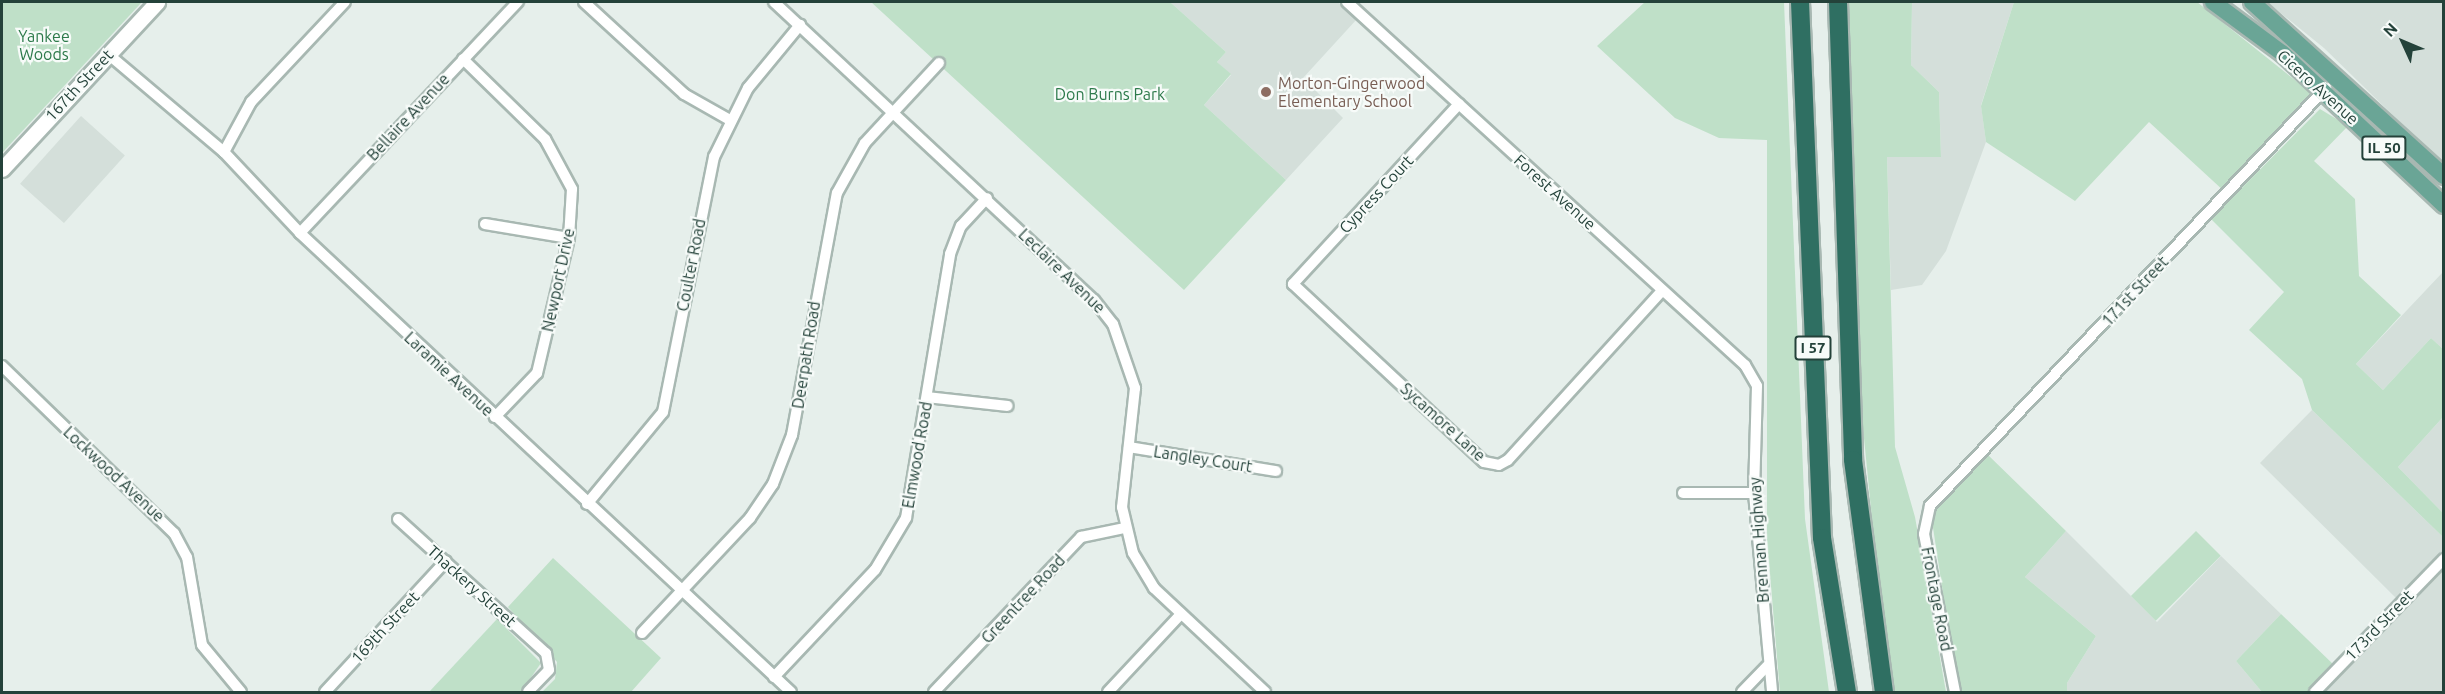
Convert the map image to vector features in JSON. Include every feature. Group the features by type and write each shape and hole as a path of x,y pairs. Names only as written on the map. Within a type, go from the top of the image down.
{"highway":[{"name":"I 57","path":"1800,2 1822,538 1847,693"},
{"name":"I 57","path":"1838,2 1853,460 1884,693"}],"main road":[{"name":"167th Street","path":"2,169 158,2"},
{"name":"Cicero Avenue","path":"2214,2 2324,91 2444,205"},
{"name":"Cicero Avenue","path":"2252,2 2338,75 2444,176"}],"street":[{"path":"224,152 251,102 345,2"},
{"name":"Bellaire Avenue","path":"300,233 518,2"},
{"path":"584,2 684,94 730,120"},
{"name":"Leclaire Avenue","path":"774,2 987,198 1113,324 1133,374 1129,447 1123,482 1125,528 1143,572 1181,614 1265,693"},
{"name":"Forest Avenue","path":"1347,2 1662,291 1726,345 1757,386"},
{"name":"Coulter Road","path":"587,504 663,412 708,177 730,120 760,71 800,25"},
{"name":"Laramie Avenue","path":"108,54 224,152 300,233 791,693"},
{"name":"Newport Drive","path":"463,59 555,152 572,189 569,238 537,373 495,417"},
{"name":"Deerpath Road","path":"642,633 750,518 787,455 832,210 857,154 939,63"},
{"name":"171st Street","path":"1930,506 2338,75"},
{"name":"Cypress Court","path":"1293,284 1459,104"},
{"name":"Elmwood Road","path":"774,677 895,543 911,498 954,241 987,198"},
{"path":"485,224 569,238"},
{"name":"Sycamore Lane","path":"1293,284 1484,462 1499,465 1662,291"},
{"name":"Lockwood Avenue","path":"2,366 174,533 187,557 202,645 241,693"},
{"name":"Brennan Highway","path":"1757,386 1754,493 1772,693"},
{"path":"927,397 1008,406"},
{"name":"Langley Court","path":"1129,447 1276,471"},
{"path":"1683,493 1754,493"},
{"name":"Frontage Road","path":"1930,506 1924,534 1955,693"},
{"name":"Thackery Street","path":"398,519 546,653 549,670 528,693"},
{"name":"Greentree Road","path":"934,693 1081,537 1125,528"},
{"name":"173rd Street","path":"2315,693 2444,559"},
{"name":"169th Street","path":"325,693 446,561"},
{"path":"1108,693 1181,614"},
{"path":"1742,693 1768,665"}],"shaded area":[{"name":"Morton-Gingerwood Elementary School","path":"1170,2 1338,2 1357,19 1303,78 1343,118 1286,180 1204,105 1231,75 1217,62 1226,52"},
{"path":"1912,2 2014,2 1981,105 1986,142 1946,251 1922,285 1891,290 1887,157 1941,156 1939,92 1911,65"},
{"path":"2267,2 2443,2 2443,164 2324,48"},
{"path":"81,116 125,155 64,223 20,184"},
{"path":"2443,272 2443,349 2431,338 2383,390 2356,364"},
{"path":"2312,410 2443,537 2443,552 2398,600 2260,463"},
{"path":"2443,417 2443,513 2398,467"},
{"path":"2066,531 2157,622 2221,556 2281,614 2236,661 2262,692 2067,692 2067,683 2096,636 2025,577"},
{"path":"2443,567 2443,692 2324,692"}],"green space":[{"name":"Yankee Woods","path":"2,2 142,2 2,153"},
{"name":"Don Burns Park","path":"871,2 1170,2 1226,52 1217,62 1231,74 1204,105 1286,180 1184,290"},
{"path":"1645,2 1784,2 1805,519 1829,692 1780,692 1767,539 1767,140 1719,138 1675,118 1597,46"},
{"path":"1849,2 1912,2 1911,65 1939,92 1941,157 1887,157 1895,447 1915,517 1946,692 1894,692 1880,600 1863,428"},
{"path":"2014,2 2197,2 2310,92 2307,104 2225,192 2149,122 2075,201 1986,142 1981,106"},
{"path":"2320,109 2348,126 2314,161 2355,199 2359,276 2401,315 2356,364 2383,390 2431,338 2443,349 2443,417 2398,467 2443,513 2443,537 2312,410 2302,379 2249,330 2284,292 2211,219"},
{"path":"1987,454 2066,531 2025,577 2096,636 2067,683 2067,692 1958,692 1932,521 1939,503"},
{"path":"2196,531 2221,556 2156,621 2131,596"},
{"path":"553,558 661,658 631,692 542,692 555,679 557,662 508,607"},
{"path":"2281,614 2335,666 2310,692 2262,692 2236,661"},
{"path":"497,619 541,663 521,692 429,692"}],"place":[{"name":"Morton-Gingerwood Elementary School","path":"1266,92"}]}
